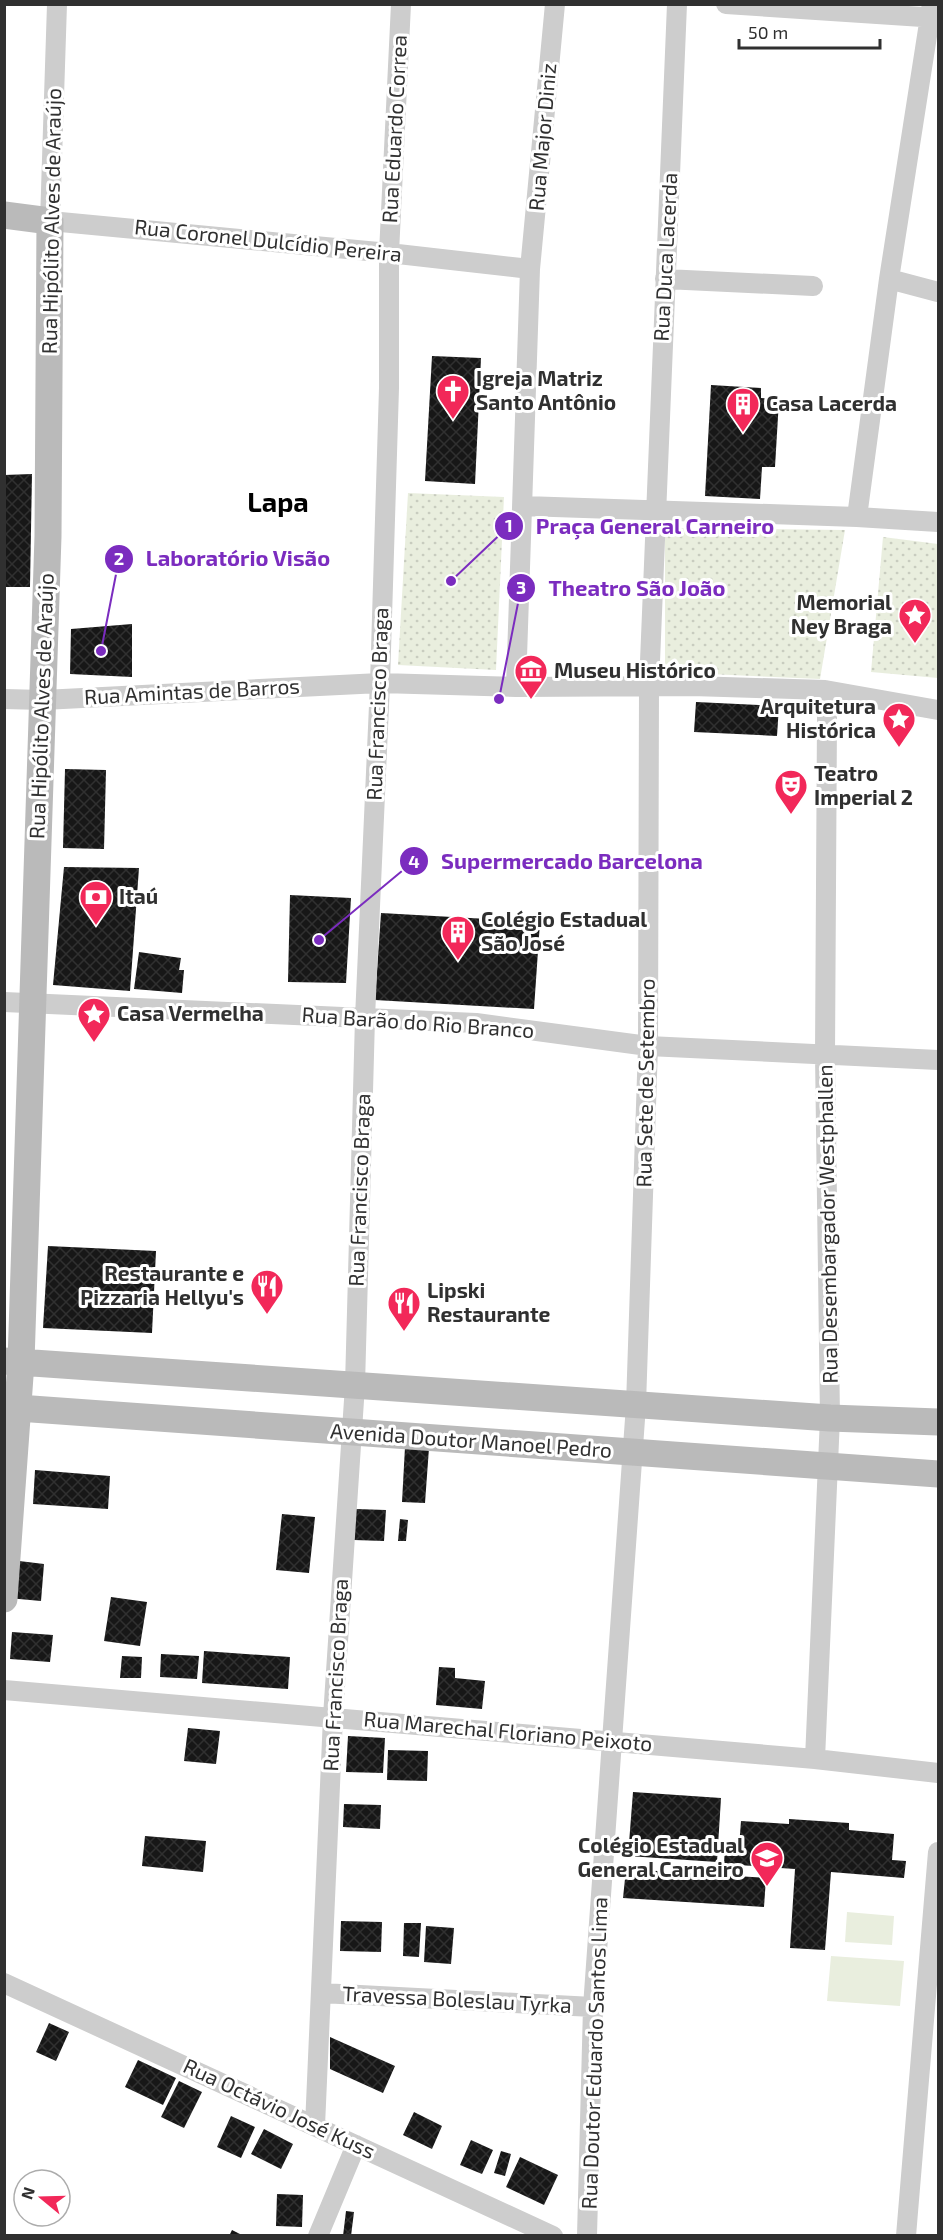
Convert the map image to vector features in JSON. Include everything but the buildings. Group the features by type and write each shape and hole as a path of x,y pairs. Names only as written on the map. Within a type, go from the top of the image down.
{"main road":[{"name":"Rua Coronel Dulcídio Pereira","path":"4,215 50,221"},
{"name":"Rua Hipólito Alves de Araújo","path":"4,1599 13,1361 32,1003 43,699 48,536 50,221"},
{"path":"13,1361 830,1418 939,1422"},
{"name":"Avenida Doutor Manoel Pedro","path":"12,1408 939,1474"}],"street":[{"name":"Rua Hipólito Alves de Araújo","path":"50,221 57,4"},
{"name":"Rua Eduardo Correa","path":"389,253 401,4"},
{"name":"Rua Major Diniz","path":"516,687 531,269 555,4"},
{"name":"Rua Duca Lacerda","path":"654,510 677,4"},
{"path":"726,4 933,13 889,279 857,517"},
{"name":"Rua Coronel Dulcídio Pereira","path":"50,221 389,253 531,269"},
{"name":"Rua Francisco Braga","path":"315,2126 333,1717 355,1385 365,1018 380,683 389,388 389,253"},
{"path":"665,279 813,286"},
{"path":"889,279 939,292"},
{"path":"524,506 857,517 939,522"},
{"name":"Rua Sete de Setembro","path":"636,1405 648,1046 649,686 654,510"},
{"name":"Rua Amintas de Barros","path":"4,699 380,683 516,687 649,686 825,690 939,710"},
{"name":"Rua Desembargador Westphallen","path":"815,1759 830,1418 825,1055 827,717 825,690"},
{"name":"Rua Barão do Rio Branco","path":"4,1002 476,1023 648,1046 939,1060"},
{"name":"Rua Doutor Eduardo Santos Lima","path":"587,2235 593,2007 636,1405"},
{"name":"Rua Marechal Floriano Peixoto","path":"4,1690 815,1759 939,1773"},
{"path":"906,2235 939,1852"},
{"name":"Rua Octávio José Kuss","path":"4,1983 553,2235"},
{"name":"Travessa Boleslau Tyrka","path":"321,1993 593,2007"},
{"path":"318,2235 356,2145"}],"green space":[{"path":"408,493 504,497 496,670 398,665"},
{"path":"665,528 845,530 820,679 665,672"},
{"path":"883,537 938,544 938,678 871,672"},
{"path":"847,1912 894,1916 892,1945 845,1942"},
{"path":"831,1956 904,1961 900,2006 827,2001"}],"place":[{"name":"Igreja Matriz Santo Antônio","path":"453,420"},
{"name":"Casa Lacerda","path":"743,433"},
{"name":"Praça General Carneiro","path":"451,581"},
{"name":"Memorial Ney Braga","path":"915,644"},
{"name":"Laboratório Visão","path":"101,651"},
{"name":"Theatro São João","path":"499,699"},
{"name":"Museu Histórico","path":"531,700"},
{"name":"Arquitetura Histórica","path":"899,748"},
{"name":"Teatro Imperial 2","path":"791,815"},
{"name":"Itaú","path":"96,926"},
{"name":"Supermercado Barcelona","path":"319,940"},
{"name":"Colégio Estadual São José","path":"458,961"},
{"name":"Casa Vermelha","path":"94,1043"},
{"name":"Restaurante e Pizzaria Hellyu's","path":"267,1315"},
{"name":"Lipski Restaurante","path":"404,1332"},
{"name":"Colégio Estadual General Carneiro","path":"767,1887"}],"district":[{"name":"Lapa","path":"278,503"}]}
